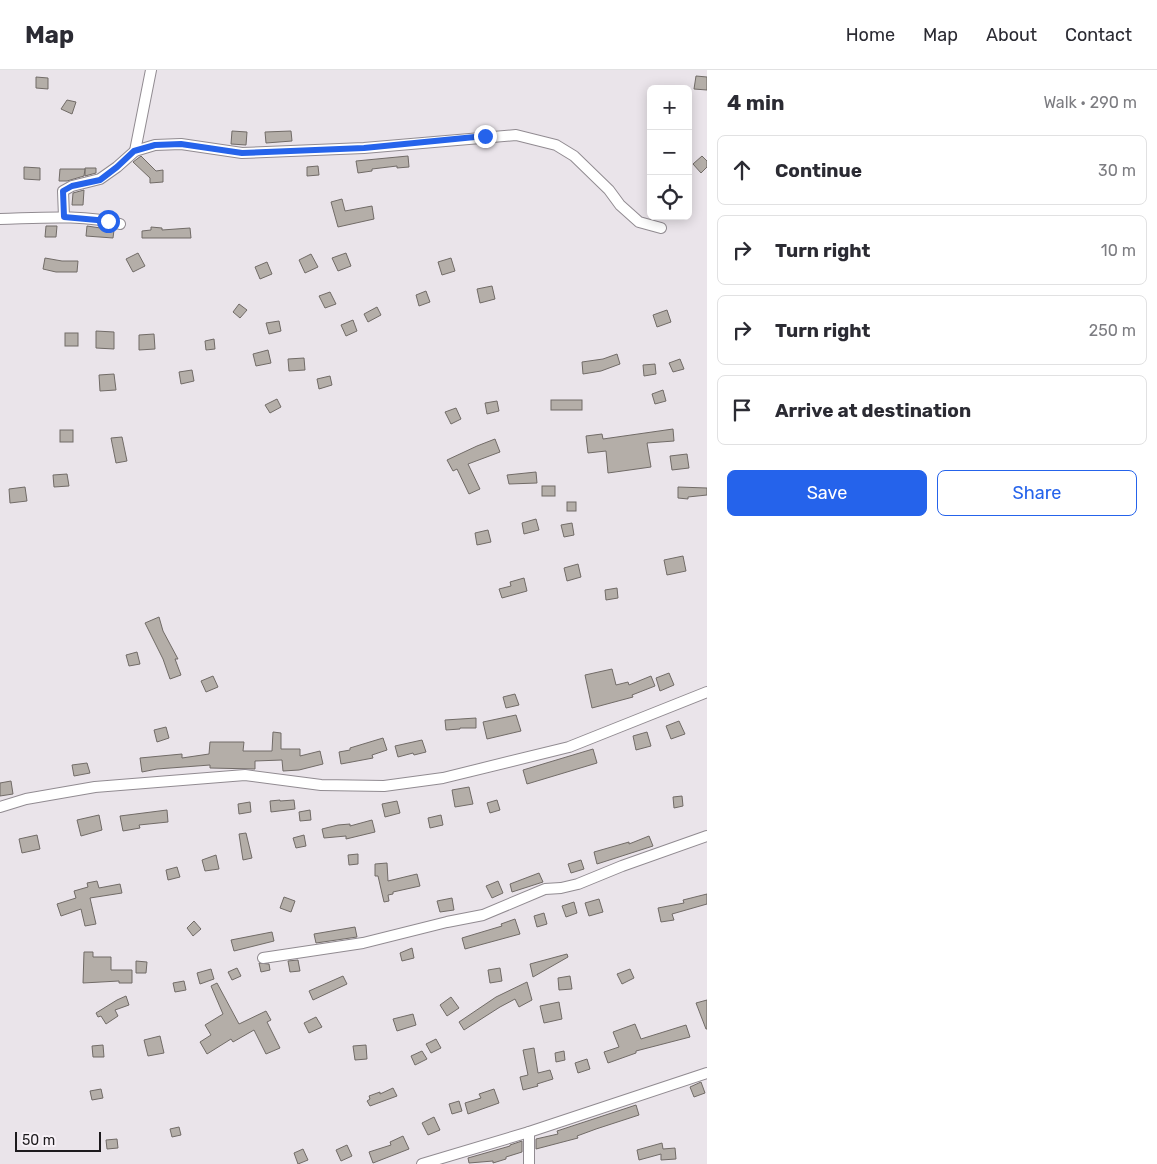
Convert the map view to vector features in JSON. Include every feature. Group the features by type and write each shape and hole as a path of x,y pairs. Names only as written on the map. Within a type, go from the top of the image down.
{"street":[{"path":"134,151 151,70"},
{"path":"64,217 63,191 72,186 100,180 134,151 155,145 181,144 242,153 364,148 516,135 556,145 574,156 609,190 620,205 639,222 661,228"},
{"path":"0,219 64,217 120,224"},
{"path":"0,807 26,799 95,787 245,775 321,785 384,786 443,778 569,748 707,692"},
{"path":"264,958 363,943 483,915 545,889 578,884 622,866 707,836"},
{"path":"422,1164 529,1132 707,1073"},
{"path":"529,1132 529,1164"}],"building":[{"path":"696,76 707,77 707,90 694,89"},
{"path":"36,77 48,78 48,89 36,88"},
{"path":"67,100 76,102 72,114 61,109"},
{"path":"232,131 247,132 246,145 231,144"},
{"path":"291,131 292,141 266,143 265,132"},
{"path":"141,156 156,171 163,170 163,182 150,183 150,178 133,162"},
{"path":"408,156 409,167 397,168 397,166 358,173 356,161"},
{"path":"702,156 707,161 707,167 701,173 693,164"},
{"path":"318,166 319,175 307,176 307,167"},
{"path":"24,167 40,168 40,180 24,179"},
{"path":"85,168 96,168 96,173 85,176"},
{"path":"60,169 85,169 84,176 67,181 59,181"},
{"path":"84,190 83,205 72,205 73,193"},
{"path":"342,199 345,211 372,206 374,219 338,227 331,202"},
{"path":"46,226 57,226 56,237 45,237"},
{"path":"87,226 114,230 113,238 86,236"},
{"path":"151,227 162,228 162,230 190,228 191,238 142,238 142,231 151,230"},
{"path":"138,253 145,266 133,272 126,259"},
{"path":"346,253 351,266 338,271 332,258"},
{"path":"311,254 318,267 305,273 299,260"},
{"path":"45,258 78,261 77,272 56,272 43,269"},
{"path":"451,258 455,271 442,275 438,262"},
{"path":"267,262 272,274 260,279 255,267"},
{"path":"492,286 495,299 480,303 477,289"},
{"path":"426,291 430,302 419,306 416,295"},
{"path":"330,292 336,304 325,308 319,296"},
{"path":"239,304 247,310 240,318 233,312"},
{"path":"377,307 381,315 368,322 364,314"},
{"path":"667,310 671,322 657,327 653,315"},
{"path":"353,320 357,331 346,336 341,325"},
{"path":"279,321 281,331 269,334 266,323"},
{"path":"96,331 114,332 114,349 96,348"},
{"path":"65,333 78,333 78,346 65,346"},
{"path":"154,334 155,349 139,350 139,335"},
{"path":"214,339 215,349 206,350 205,341"},
{"path":"268,350 271,363 256,366 253,354"},
{"path":"617,354 620,364 601,371 583,374 582,362 603,359"},
{"path":"304,358 305,370 289,371 288,359"},
{"path":"680,359 684,369 673,372 669,363"},
{"path":"655,364 656,374 644,376 643,365"},
{"path":"192,370 194,381 181,384 179,372"},
{"path":"114,374 116,390 100,391 99,375"},
{"path":"330,376 332,385 319,389 317,379"},
{"path":"663,390 666,401 655,404 652,394"},
{"path":"277,399 281,407 270,413 265,405"},
{"path":"551,400 582,400 582,410 551,410"},
{"path":"497,401 499,411 487,414 485,403"},
{"path":"456,408 461,419 451,424 445,412"},
{"path":"673,429 674,441 647,443 651,467 608,473 606,451 588,453 586,436 602,434 603,439"},
{"path":"60,430 73,430 73,442 60,442"},
{"path":"122,437 127,461 116,463 111,438"},
{"path":"495,439 500,452 468,464 480,489 469,494 457,469 453,471 447,460"},
{"path":"687,454 689,468 672,470 670,456"},
{"path":"536,472 537,483 509,484 507,475"},
{"path":"67,474 69,486 54,487 53,475"},
{"path":"542,486 555,486 555,496 542,496"},
{"path":"25,487 27,501 10,503 9,489"},
{"path":"678,487 707,488 707,495 688,497 688,499 678,498"},
{"path":"567,502 576,502 576,511 567,511"},
{"path":"536,519 539,530 524,534 522,523"},
{"path":"572,523 574,535 564,537 561,525"},
{"path":"488,530 491,542 477,545 475,533"},
{"path":"683,556 686,571 667,575 664,560"},
{"path":"578,564 581,577 567,581 564,568"},
{"path":"524,578 527,591 502,598 499,589 511,586 510,582"},
{"path":"617,588 618,598 606,600 605,590"},
{"path":"159,617 163,631 178,659 175,659 181,675 170,679 163,659 145,623"},
{"path":"137,652 140,664 129,666 126,655"},
{"path":"612,669 616,685 628,682 629,685 651,676 655,686 632,695 633,697 592,708 585,675"},
{"path":"669,673 674,685 660,691 656,678"},
{"path":"213,676 218,687 206,692 201,681"},
{"path":"515,694 519,705 506,708 503,697"},
{"path":"516,715 521,731 487,739 483,722"},
{"path":"476,718 476,728 446,730 445,720"},
{"path":"679,721 685,734 671,739 666,726"},
{"path":"166,727 169,738 157,742 154,730"},
{"path":"273,732 281,733 281,749 300,749 300,756 320,751 323,764 299,770 283,771 282,760 255,761 255,769 210,768 210,765 142,772 140,758 182,754 182,758 209,754 210,742 244,742 243,751 272,751"},
{"path":"647,732 651,746 636,750 633,736"},
{"path":"383,738 387,750 372,755 373,758 341,764 339,752"},
{"path":"422,740 426,752 398,757 395,746"},
{"path":"593,749 597,763 527,784 523,770"},
{"path":"87,763 90,773 74,776 72,765"},
{"path":"11,781 13,794 0,796 0,783"},
{"path":"469,787 473,804 455,807 452,790"},
{"path":"682,796 683,806 674,808 673,797"},
{"path":"294,800 295,809 271,812 270,801"},
{"path":"497,800 500,810 490,813 487,803"},
{"path":"397,801 400,813 385,817 382,804"},
{"path":"250,802 251,812 239,814 238,804"},
{"path":"167,810 168,822 139,825 140,828 123,831 120,816"},
{"path":"310,810 311,820 300,821 299,812"},
{"path":"99,815 102,830 81,836 77,820"},
{"path":"441,815 443,825 430,828 428,818"},
{"path":"372,820 375,832 346,839 346,836 324,838 322,829 338,825 350,824 350,826"},
{"path":"246,833 252,858 243,860 239,834"},
{"path":"37,835 40,849 22,853 19,839"},
{"path":"304,835 306,846 296,848 293,838"},
{"path":"649,836 653,846 597,864 594,852 629,842 629,844"},
{"path":"358,854 358,864 349,865 348,855"},
{"path":"216,855 219,869 205,871 202,860"},
{"path":"581,860 584,869 571,873 568,864"},
{"path":"387,863 388,881 417,874 420,886 393,892 393,894 388,895 389,901 384,902 378,876 375,876 375,864"},
{"path":"177,867 180,877 168,880 166,870"},
{"path":"539,873 543,882 512,892 510,884"},
{"path":"97,881 99,888 120,884 122,893 90,898 96,924 85,926 81,909 61,916 57,904 76,898 74,891 88,887 87,883"},
{"path":"498,881 503,893 492,898 486,886"},
{"path":"707,894 707,904 672,914 674,920 661,922 658,908 684,903 683,900"},
{"path":"284,897 295,901 291,912 280,908"},
{"path":"452,898 454,910 440,912 437,901"},
{"path":"599,899 603,912 589,916 585,903"},
{"path":"574,902 577,913 566,917 562,906"},
{"path":"544,913 547,924 537,927 534,916"},
{"path":"515,919 520,934 465,949 462,938 502,926 501,924"},
{"path":"194,921 201,929 193,936 187,928"},
{"path":"355,927 357,937 316,943 314,934"},
{"path":"272,932 274,941 234,951 231,940"},
{"path":"412,948 414,958 402,961 400,953"},
{"path":"84,952 93,952 93,957 111,957 111,970 132,970 132,983 119,983 119,981 83,983"},
{"path":"567,954 568,957 533,977 530,964"},
{"path":"298,960 300,971 290,972 288,961"},
{"path":"136,961 147,962 146,973 136,973"},
{"path":"259,963 269,964 270,970 261,972"},
{"path":"237,968 241,976 232,980 228,972"},
{"path":"500,968 502,981 490,983 488,970"},
{"path":"211,969 214,979 200,984 197,973"},
{"path":"630,969 634,978 622,984 617,974"},
{"path":"343,976 347,984 313,1000 309,991"},
{"path":"570,976 572,989 559,990 558,978"},
{"path":"184,981 186,990 175,992 173,983"},
{"path":"527,982 532,1000 519,1007 515,999 464,1030 459,1022 496,997"},
{"path":"217,983 239,1024 266,1011 271,1020 267,1022 280,1048 266,1054 254,1030 233,1042 231,1039 207,1054 200,1042 211,1035 205,1025 223,1014 211,986"},
{"path":"126,996 129,1005 115,1010 118,1016 106,1024 101,1016 98,1017 96,1013"},
{"path":"451,997 459,1008 447,1016 440,1005"},
{"path":"707,1000 707,1029 706,1029 696,1003"},
{"path":"559,1002 562,1019 544,1023 540,1006"},
{"path":"413,1014 416,1025 397,1031 393,1019"},
{"path":"316,1017 322,1027 309,1033 304,1023"},
{"path":"635,1024 641,1039 686,1025 690,1037 636,1051 636,1053 608,1063 604,1052 619,1047 613,1032"},
{"path":"160,1036 164,1053 148,1056 144,1040"},
{"path":"436,1039 441,1048 431,1053 426,1044"},
{"path":"103,1045 104,1057 93,1057 92,1046"},
{"path":"366,1045 367,1059 355,1060 353,1046"},
{"path":"534,1048 538,1073 550,1070 553,1079 523,1090 520,1077 528,1075 523,1050"},
{"path":"422,1051 427,1059 415,1065 411,1056"},
{"path":"564,1051 565,1060 556,1062 555,1053"},
{"path":"587,1059 590,1069 578,1073 575,1063"},
{"path":"701,1082 705,1093 694,1097 690,1087"},
{"path":"393,1088 397,1096 370,1106 367,1101 370,1099 369,1096 380,1092 380,1094"},
{"path":"101,1089 103,1098 92,1100 90,1091"},
{"path":"494,1089 499,1103 468,1114 465,1103 481,1098 479,1094"},
{"path":"459,1101 462,1111 452,1114 449,1104"},
{"path":"636,1105 639,1115 577,1136 578,1138 536,1149 536,1139 558,1134 557,1131"},
{"path":"434,1117 440,1130 428,1135 422,1123"},
{"path":"179,1127 181,1135 172,1137 170,1129"},
{"path":"403,1136 409,1149 373,1163 369,1152 391,1145 390,1142"},
{"path":"117,1139 118,1148 107,1149 106,1140"},
{"path":"522,1141 522,1152 506,1157 506,1159 493,1163 493,1161 469,1163 468,1158"},
{"path":"662,1143 663,1149 675,1148 676,1159 661,1160 661,1154 639,1160 637,1150"},
{"path":"347,1145 352,1156 341,1161 336,1150"},
{"path":"303,1149 308,1160 298,1164 294,1153"}],"route":[{"path":"108,221 64,217 63,191 68,187 100,180 134,151 155,145 181,144 242,153 364,148 485,136"}]}
